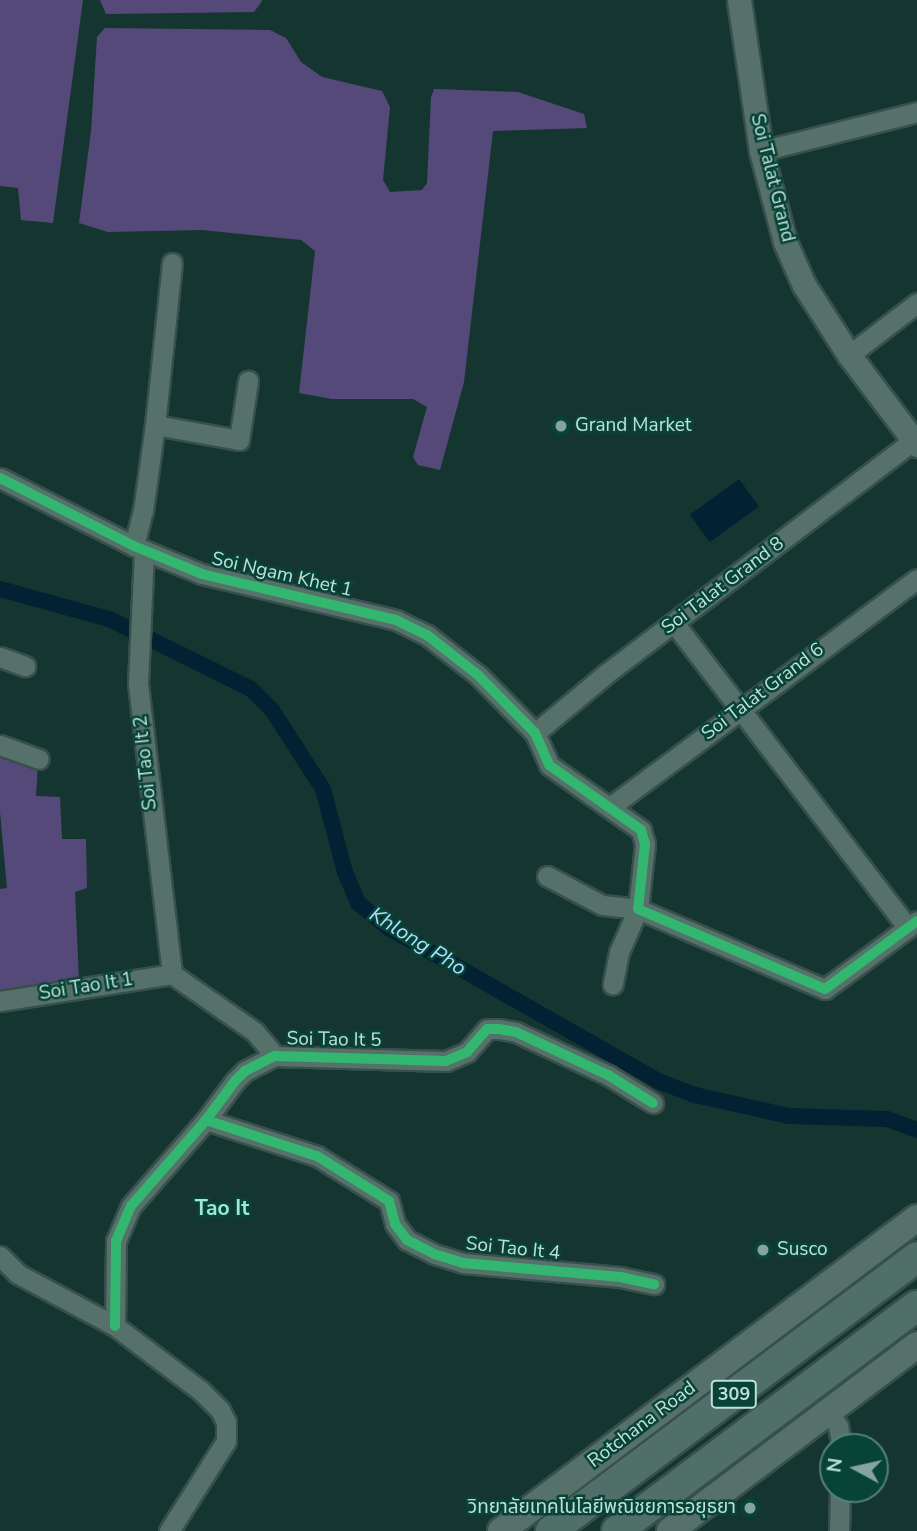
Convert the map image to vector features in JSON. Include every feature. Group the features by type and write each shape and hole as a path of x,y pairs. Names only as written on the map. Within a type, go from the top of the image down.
{"main road":[{"name":"Rotchana Road","path":"501,1531 917,1218"},
{"name":"Rotchana Road","path":"551,1531 917,1257"},
{"name":"309","path":"617,1531 917,1306"},
{"path":"670,1531 917,1345"}],"street":[{"name":"Soi Talat Grand","path":"739,0 761,151 785,242 804,285 849,355 916,441"},
{"path":"761,151 917,112"},
{"name":"Soi Tao It 2","path":"172,263 139,548 141,588 138,684 172,974"},
{"path":"849,355 917,303"},
{"path":"155,425 239,440 248,381"},
{"name":"Soi Talat Grand 8","path":"535,733 674,623 916,441"},
{"name":"Soi Ngam Khet 1","path":"0,478 139,548 202,574 396,620 427,635 478,675 535,733"},
{"name":"Soi Talat Grand 6","path":"610,807 917,579"},
{"path":"547,876 602,905 638,909 820,988 831,988 915,923 740,709 674,623"},
{"path":"0,657 25,666"},
{"path":"535,733 548,765 610,807 645,836 638,909 619,953 613,984"},
{"path":"0,745 39,759"},
{"path":"172,974 254,1031 275,1056"},
{"name":"Soi Tao It 1","path":"0,1000 172,974"},
{"name":"Soi Tao It 5","path":"116,1326 113,1265 121,1227 131,1206 245,1071 275,1056 446,1060 467,1052 487,1029 499,1029 516,1032 608,1075 653,1103"},
{"name":"Soi Tao It 4","path":"206,1120 317,1156 389,1201 395,1224 407,1240 434,1254 463,1263 620,1277 654,1284"},
{"path":"0,1256 18,1274 116,1326 200,1390 220,1410 226,1422 226,1441 221,1453 183,1506 169,1531"},
{"path":"829,1412 839,1433"},
{"path":"839,1531 840,1503"}],"shaded area":[{"path":"0,0 83,0 53,223 21,220 18,188 0,186"},
{"path":"100,0 262,1 254,12 106,14"},
{"path":"105,28 270,30 286,38 301,62 322,77 382,91 390,107 383,180 390,192 422,190 427,183 431,97 434,89 518,92 584,114 587,128 493,131 464,382 440,470 418,465 413,457 427,407 413,399 332,399 299,393 315,251 301,240 202,230 108,232 79,223 91,131 97,37"},
{"path":"0,753 38,763 36,796 60,797 62,839 86,839 87,888 75,892 79,981 0,994 0,889 7,888 0,812"}],"water":[{"path":"739,479 759,507 710,542 690,515"}],"waterway":[{"name":"Khlong Pho","path":"0,589 109,619 251,689 272,710 323,789 345,872 358,903 389,928 658,1081 695,1095 789,1116 887,1119 917,1130"}],"cycle path":[{"path":"0,478 134,546 202,574 396,620 427,635 478,675 535,733 549,765 641,830 645,844 638,909 825,989 917,921"},
{"path":"115,1326 116,1241 131,1206 206,1120 235,1081 245,1071 275,1056 446,1061 467,1052 487,1029 499,1029 516,1032 608,1075 653,1103"},
{"path":"206,1120 317,1156 389,1201 395,1224 407,1240 434,1254 463,1263 620,1277 654,1284"}],"place":[{"name":"Grand Market","path":"561,426"},
{"name":"Susco","path":"763,1250"},
{"name":"วิทยาลัยเทคโนโลยีพณิชยการอยุธยา","path":"750,1508"}],"district":[{"name":"Tao It","path":"222,1208"}]}
